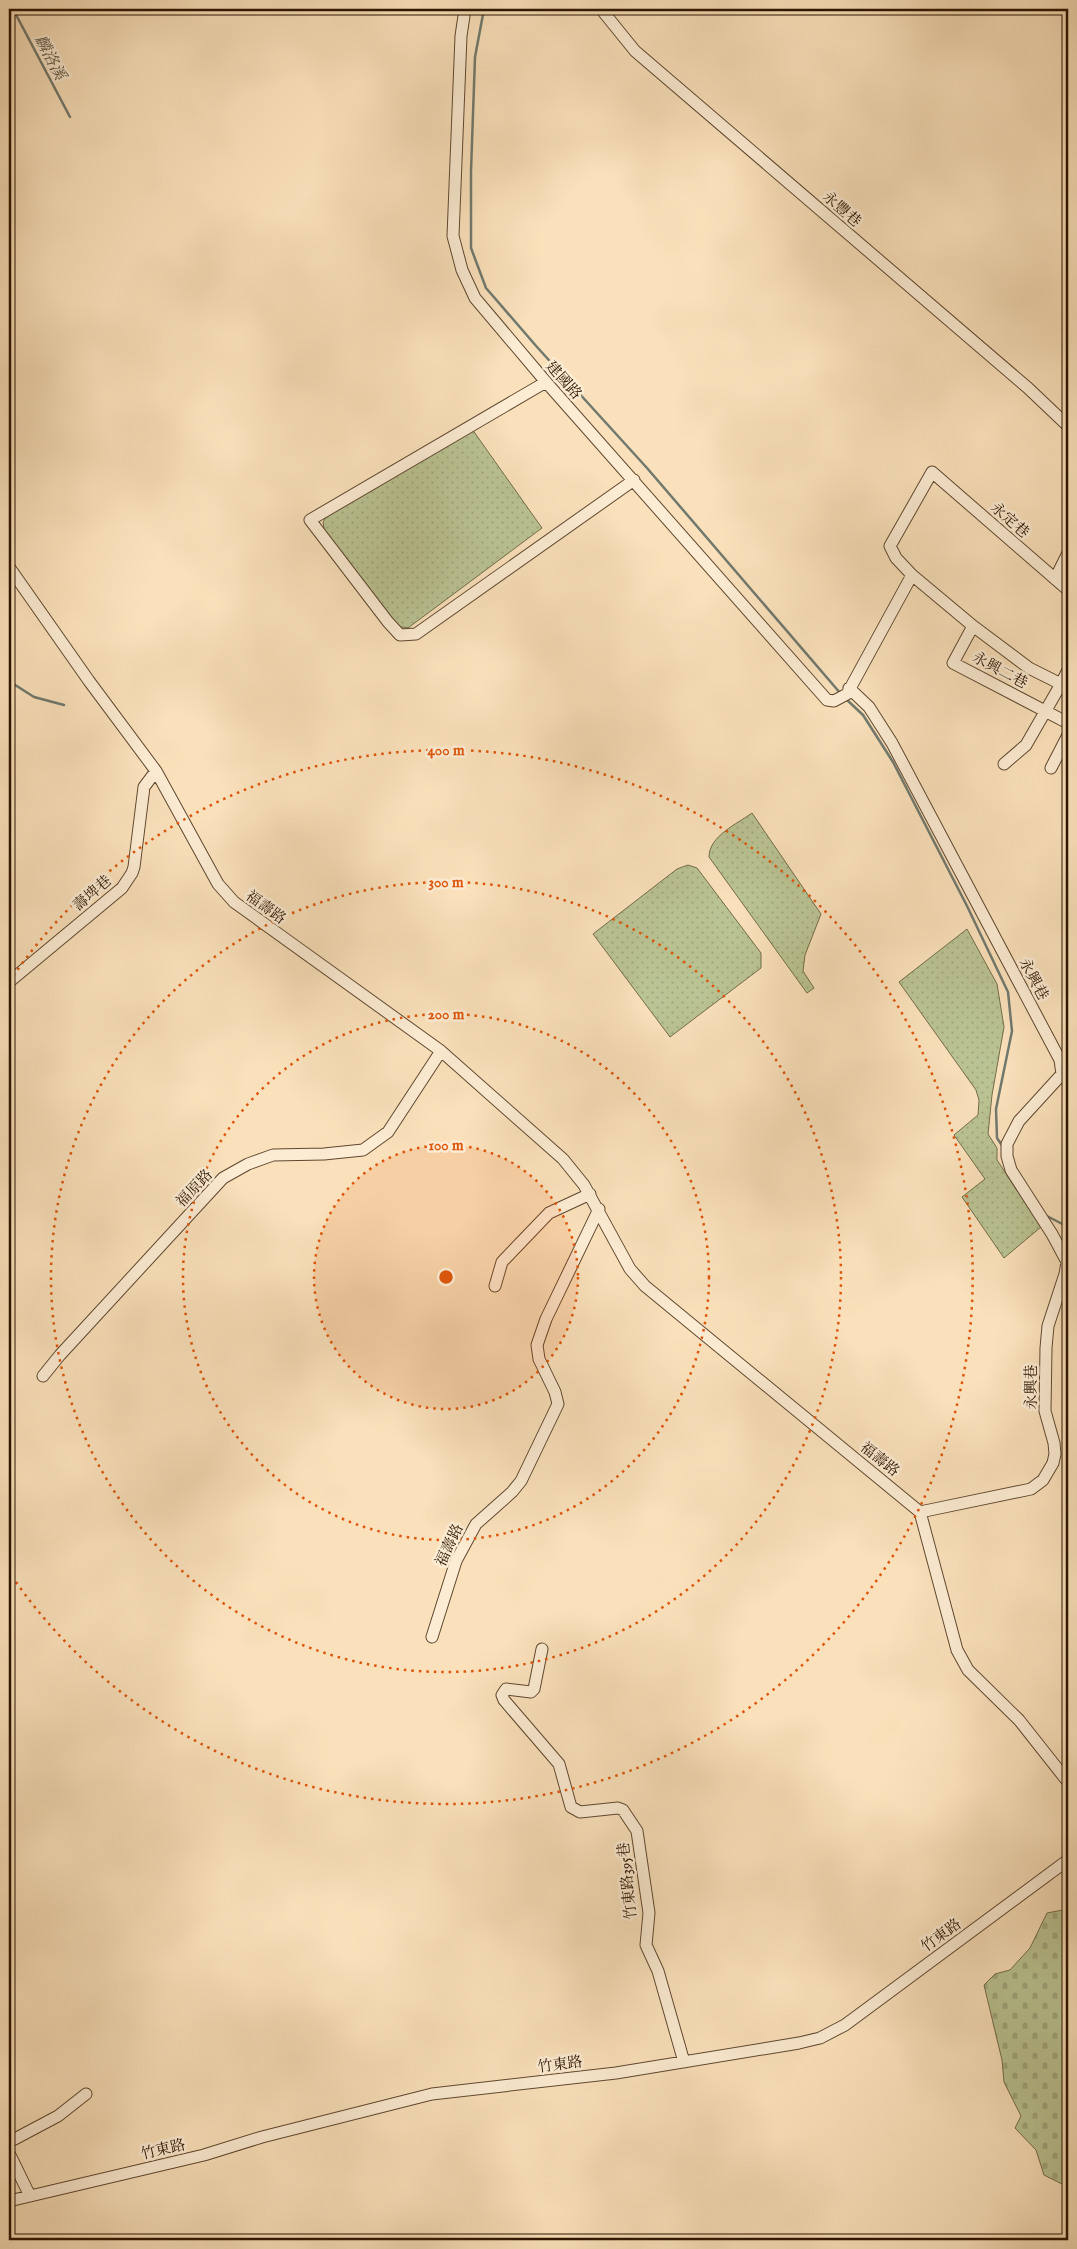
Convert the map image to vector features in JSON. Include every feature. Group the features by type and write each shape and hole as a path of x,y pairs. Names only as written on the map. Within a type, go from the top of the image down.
{"street":[{"name":"建國路","path":"465,9 461,36 453,236 462,270 475,298 546,382 827,700 845,694"},
{"name":"永豐巷","path":"601,9 635,52 1028,388 1068,426"},
{"path":"546,382 310,520 388,622 400,635 416,634 634,480"},
{"name":"永定巷","path":"912,575 896,558 890,546 932,472 1068,590"},
{"path":"1055,579 1068,553"},
{"name":"福壽路","path":"9,567 88,681 156,771 218,884 234,902 441,1051 563,1159 590,1194 630,1269 646,1286 920,1512"},
{"path":"845,694 912,575 973,626 1029,668 1061,684"},
{"name":"永興二巷","path":"973,626 953,663 1046,712 1067,719"},
{"path":"1004,764 1026,744 1046,712 1068,670"},
{"name":"永興巷","path":"845,694 870,707 892,743 1060,1060 1062,1074 1019,1121 1007,1144 1007,1156 1011,1170 1052,1234 1067,1262 1047,1335 1044,1411 1056,1454 1043,1480 1031,1489 920,1512"},
{"path":"1052,768 1068,735"},
{"name":"壽埤巷","path":"9,982 122,888 134,867 144,787 156,771"},
{"name":"福原路","path":"43,1376 66,1348 223,1178 248,1164 273,1154 324,1154 363,1150 388,1132 441,1051"},
{"path":"494,1286 502,1262 549,1213 590,1194"},
{"name":"福壽路","path":"432,1637 456,1561 476,1524 512,1492 521,1481 558,1404 555,1392 539,1359 537,1345 546,1319 599,1209"},
{"path":"920,1512 957,1650 968,1670 1019,1720 1068,1782"},
{"name":"竹東路395巷","path":"542,1649 534,1688 531,1692 506,1689 502,1695 504,1700 559,1764 571,1808 580,1812 618,1808 622,1810 637,1831 649,1913 646,1945 658,1971 684,2062"},
{"name":"竹東路","path":"9,2201 204,2155 262,2137 432,2094 616,2073 799,2043 837,2030 1068,1860"},
{"path":"9,2142 58,2116 86,2094"},
{"path":"9,2153 30,2196"}],"green space":[{"path":"472,429 542,528 408,628 396,626 325,534 323,522 327,516"},
{"path":"752,813 821,914 805,955 803,971 814,988 807,993 709,857 710,850 719,837"},
{"path":"688,865 697,868 761,953 761,968 670,1037 593,934 677,869"},
{"path":"967,929 997,984 1004,1027 992,1095 988,1134 997,1148 997,1160 1041,1227 1004,1258 962,1197 985,1179 954,1135 978,1115 979,1100 976,1090 899,982"},
{"path":"1068,1909 1068,2187 1044,2175 1036,2150 1015,2128 1021,2116 1004,2082 1002,2060 984,1985 995,1974 1010,1970 1030,1948 1047,1913"}],"waterway":[{"name":"麟洛溪","path":"13,9 70,117"},
{"path":"484,9 475,57 471,171 471,248 486,288 647,468 841,694"},
{"path":"9,681 34,697 64,705"},
{"path":"846,699 863,715 893,762 967,906 1008,992 1012,1031 996,1109 997,1138 1003,1147"},
{"path":"1045,1215 1068,1227"}]}
